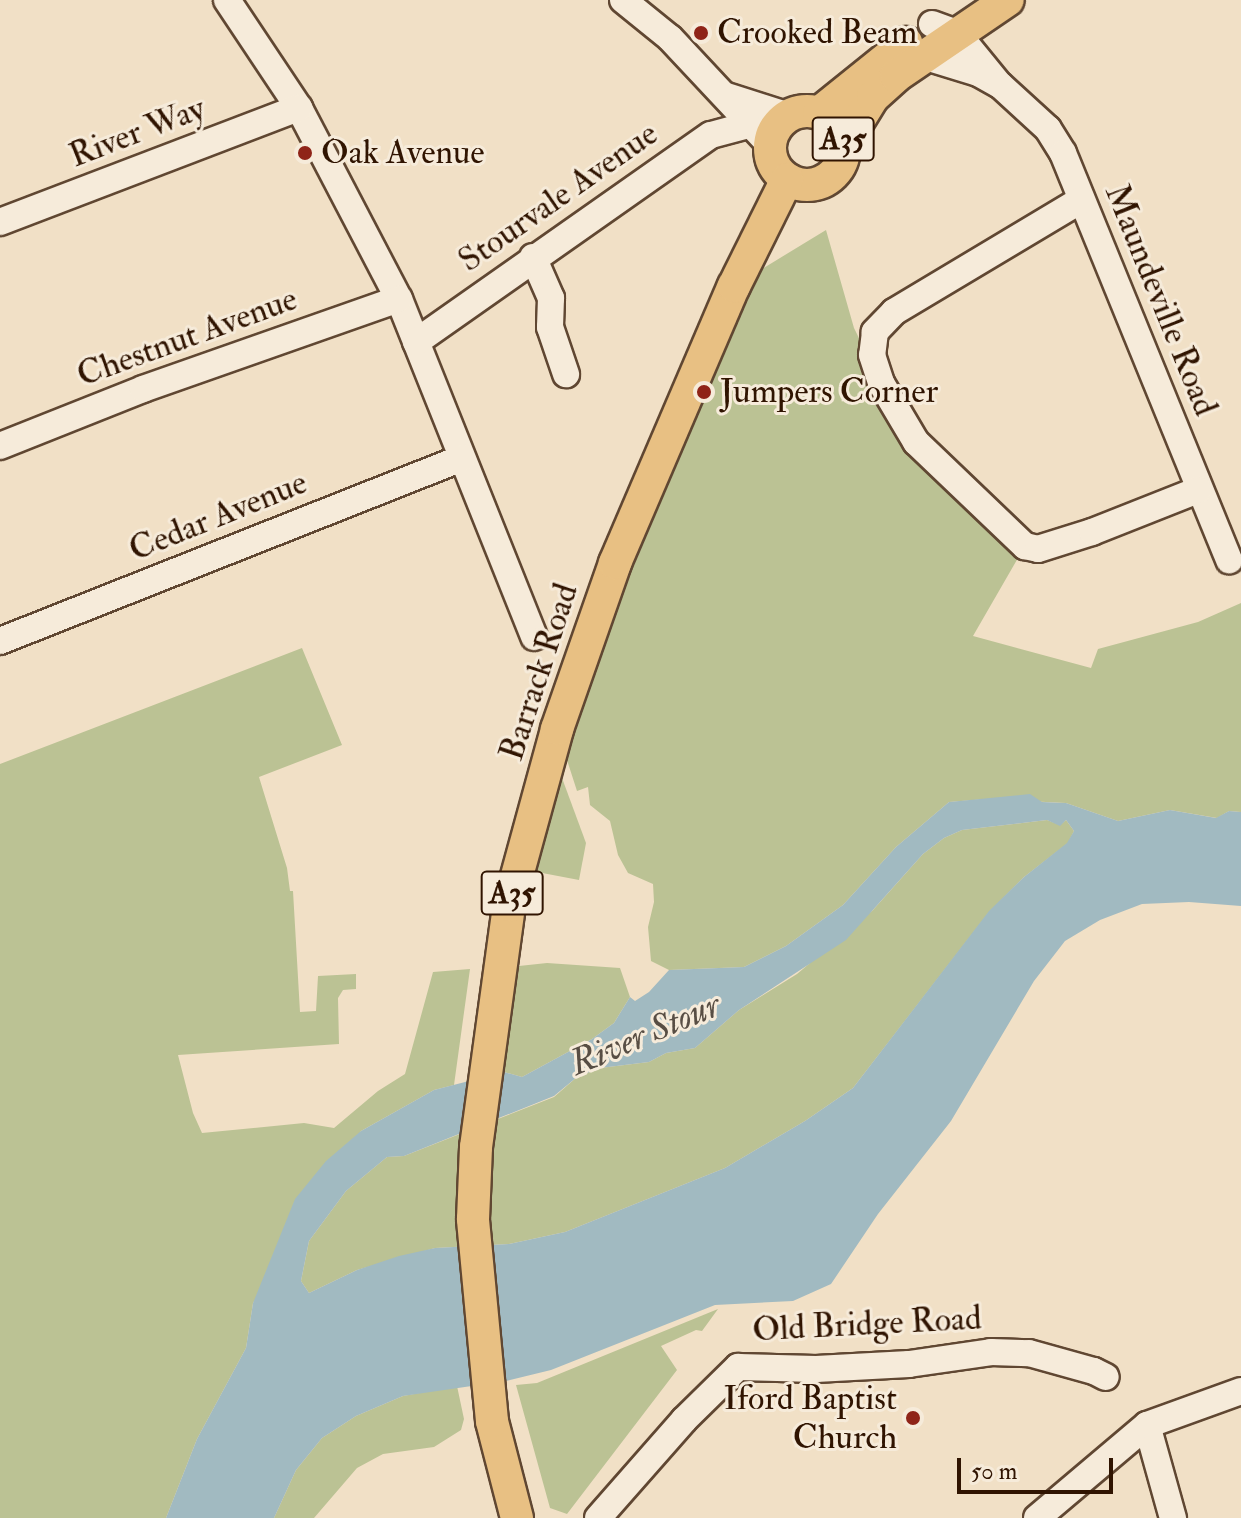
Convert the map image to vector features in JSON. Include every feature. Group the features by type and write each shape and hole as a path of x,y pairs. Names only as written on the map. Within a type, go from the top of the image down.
{"main road":[{"name":"A35","path":"973,0 945,28 923,56 873,97 844,144 837,171 827,180 799,185 787,179 759,135 804,114 874,66 945,28 1008,0"},
{"name":"A35","path":"804,114 836,125 844,144"},
{"name":"Barrack Road","path":"517,1518 492,1421 473,1219 476,1147 509,905 565,707 615,563 734,286 787,179"}],"street":[{"path":"227,0 299,108 399,299 534,637"},
{"path":"623,0 670,38 727,96 759,135"},
{"name":"Maundeville Road","path":"945,28 989,79 1048,129 1063,153 1229,560"},
{"name":"Maundeville Road","path":"923,56 989,79"},
{"path":"727,96 804,114"},
{"name":"River Way","path":"0,222 299,108"},
{"name":"Stourvale Avenue","path":"416,342 711,135 759,135"},
{"path":"1081,200 894,312 875,332 872,355 881,383 916,442 1025,546 1038,549 1092,532 1198,490"},
{"path":"533,257 551,298 550,327 566,374"},
{"name":"Chestnut Avenue","path":"0,446 143,389 399,299"},
{"name":"Cedar Avenue","path":"0,641 462,458"},
{"name":"Old Bridge Road","path":"598,1518 684,1420 738,1367 816,1369 909,1364 1004,1352 1029,1353 1106,1377"},
{"path":"1037,1518 1147,1425 1241,1391"},
{"path":"1147,1425 1173,1518"}],"green space":[{"path":"826,230 854,328 896,413 1025,546 973,636 1091,668 1098,649 1198,622 1241,603 1241,812 1229,811 1217,818 1170,810 1118,821 1066,803 986,799 949,802 896,847 843,905 786,946 744,967 669,970 651,961 648,927 654,902 653,884 628,873 618,855 610,821 590,805 588,787 577,791 557,729 734,286"},
{"path":"302,648 342,745 259,777 287,868 290,891 293,891 300,1012 316,1011 318,976 356,974 356,989 343,990 338,998 339,1044 178,1055 193,1113 202,1133 304,1123 334,1128 378,1091 405,1074 433,972 470,969 454,1085 434,1090 361,1131 253,1303 246,1348 197,1439 166,1518 0,1518 0,764"},
{"path":"562,778 586,843 579,880 537,872 548,818"},
{"path":"1047,820 1060,825 1066,820 1074,831 1068,843 1024,877 989,912 853,1088 805,1121 725,1168 565,1232 509,1244 435,1248 357,1270 309,1293 301,1281 309,1241 346,1191 387,1157 404,1156 554,1097 577,1077 600,1068 649,1062 666,1053 695,1048 739,1010 797,974 873,910 923,854 944,838 962,830"},
{"path":"547,963 620,968 630,997 614,1023 592,1039 522,1077 504,1072 519,966"},
{"path":"718,1309 702,1331 696,1330 661,1346 677,1370 567,1514 550,1508 516,1385 537,1383"},
{"path":"457,1386 464,1419 461,1430 434,1447 383,1454 357,1468 314,1518 274,1518 296,1470 322,1438 356,1416 403,1396"}],"water":[{"name":"River Stour","path":"1030,794 1042,802 1066,803 1118,821 1170,810 1216,818 1229,811 1241,812 1241,906 1189,902 1142,904 1100,920 1065,941 1034,981 951,1121 878,1214 831,1284 793,1301 715,1305 551,1370 506,1381 403,1396 356,1416 322,1438 296,1470 274,1518 166,1518 197,1439 246,1348 253,1303 295,1199 326,1161 361,1131 434,1090 504,1072 522,1077 592,1039 614,1023 630,997 635,1001 649,992 669,970 744,967 786,946 843,905 896,847 949,802","holes":["1047,820 1060,826 1066,820 1074,831 1067,843 1024,877 989,911 853,1088 805,1121 725,1168 565,1232 509,1244 435,1248 399,1256 357,1270 309,1293 301,1281 309,1241 346,1191 387,1157 404,1156 554,1096 577,1077 600,1068 649,1062 666,1053 695,1048 739,1010 846,940 923,854 944,838 962,830"]}],"place":[{"name":"Crooked Beam","path":"701,33"},
{"name":"Oak Avenue","path":"305,153"},
{"name":"Jumpers Corner","path":"704,392"},
{"name":"Iford Baptist Church","path":"913,1418"}]}
